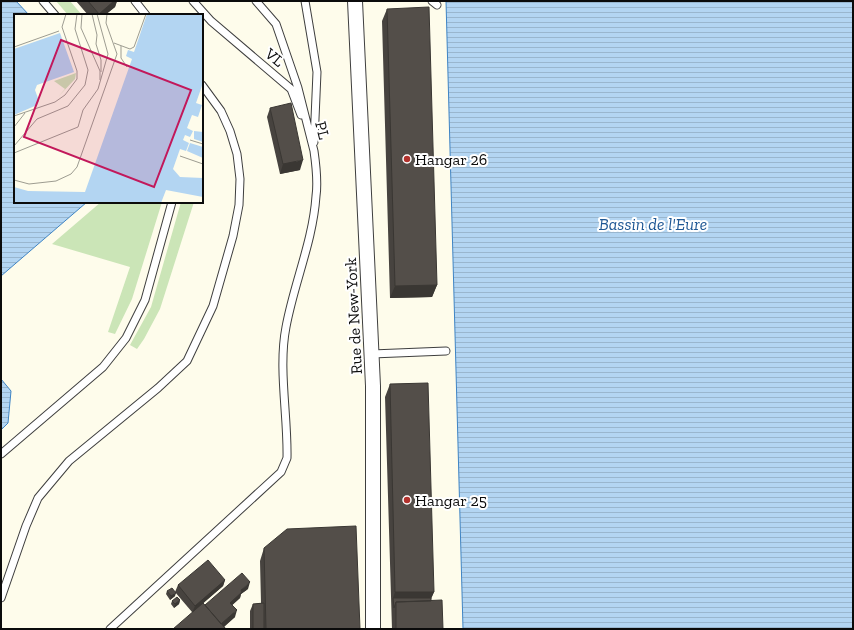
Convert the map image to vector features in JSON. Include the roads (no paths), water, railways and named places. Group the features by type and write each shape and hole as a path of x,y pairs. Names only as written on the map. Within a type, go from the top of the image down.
{"street":[{"name":"Rue de New-York","path":"355,1 373,386 373,629"}],"lane":[{"path":"43,1 54,14"},
{"path":"136,1 145,14"},
{"name":"VL","path":"193,1 211,21 291,89 314,151"},
{"name":"PL","path":"256,1 276,24 298,88 314,151"},
{"name":"PL","path":"305,1 317,72 314,151"},
{"path":"1,598 26,526 38,498 69,461 158,388 187,361 213,306 233,236 239,205 240,179 237,154 230,130 221,111 203,86"},
{"path":"110,629 281,472 287,458 283,350 287,320 310,236 316,196 314,151"},
{"path":"1,454 103,367 126,338 145,300 172,203"},
{"path":"372,354 446,351"}],"water":[{"path":"1,1 16,1 28,14 14,14 14,203 86,203 1,276"},
{"name":"Bassin de l'Eure","path":"446,1 853,1 853,629 463,629"},
{"path":"1,379 11,391 8,423 1,430"}],"place":[{"name":"Hangar 26","path":"407,159"},
{"name":"Hangar 25","path":"407,500"}]}
